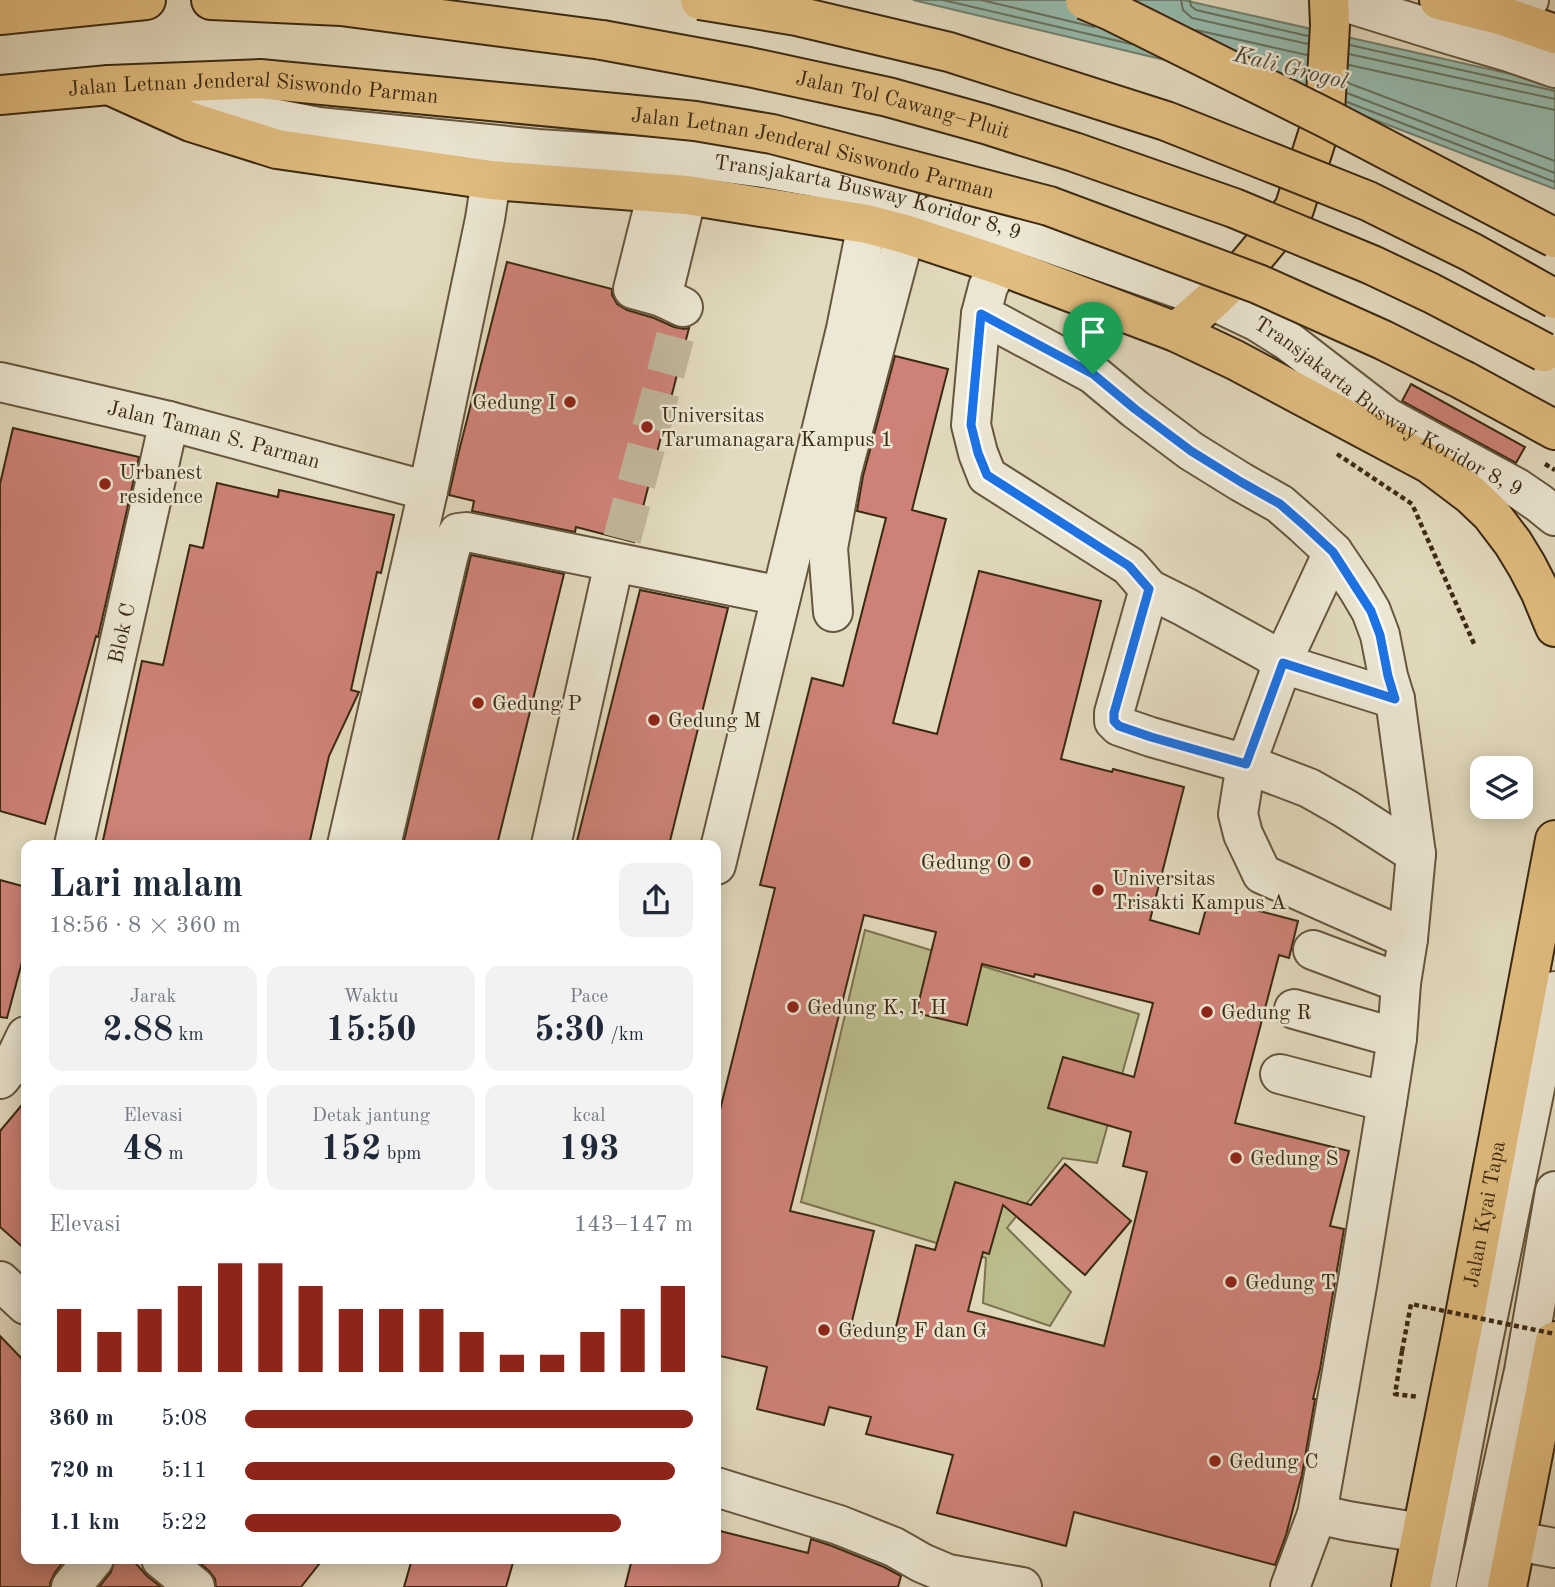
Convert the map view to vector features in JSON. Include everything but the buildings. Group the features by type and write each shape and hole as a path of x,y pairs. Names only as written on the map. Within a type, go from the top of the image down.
{"main road":[{"path":"0,15 146,0"},
{"name":"Jalan Tol Cawang–Pluit","path":"211,0 341,6 602,40 749,67 888,97 1074,152 1234,208 1432,293 1555,358"},
{"path":"700,0 797,16 949,52 1166,121 1368,201 1471,252 1555,299"},
{"path":"1085,0 1330,120 1555,239"},
{"path":"1439,0 1515,8 1550,54"},
{"path":"1175,331 1245,267 1294,209 1325,111 1332,8"},
{"name":"Jalan Letnan Jenderal Siswondo Parman","path":"0,95 109,85 260,79 695,121 772,134 1049,206 1258,284 1383,340 1555,430"},
{"path":"109,85 191,122 277,149 491,180 672,194 867,224 999,265 1175,331 1430,464 1491,514 1527,566 1555,627"},
{"name":"Jalan Kyai Tapa","path":"1411,1587 1555,840"},
{"path":"1507,1587 1555,1341"}],"street":[{"path":"1332,8 1550,54"},
{"name":"Transjakarta Busway Koridor 8, 9","path":"109,85 318,127 538,149 695,159 814,177 895,195 998,225 1212,300 1256,321 1288,341 1388,418 1517,488 1555,516"},
{"path":"348,840 428,491 491,180"},
{"path":"672,194 673,302"},
{"path":"721,844 846,329 867,224"},
{"path":"833,612 828,548 840,484 905,234"},
{"path":"999,265 988,287 981,314 971,425 987,475 1129,566 1149,589 1283,663 1395,699"},
{"path":"981,314 1093,374 1191,451 1280,504 1333,552 1371,611 1380,635 1395,699 1416,854 1408,939 1388,1102 1317,1514 1290,1587"},
{"name":"Jalan Taman S. Parman","path":"0,382 169,421 428,491"},
{"name":"Blok C","path":"75,840 169,421"},
{"path":"1430,464 1483,469"},
{"path":"382,840 448,558 458,533 467,532 618,555 781,596"},
{"path":"1333,552 1283,663 1246,764 1238,814 1243,834 1262,874 1408,939"},
{"path":"552,840 618,555"},
{"path":"1149,589 1114,713 1114,721 1119,726 1246,764 1309,788 1346,808 1416,854"},
{"path":"1313,950 1401,984"},
{"path":"1436,1587 1479,1360 1555,991"},
{"path":"1294,1009 1397,1038"},
{"path":"0,1079 13,1063 21,1046"},
{"path":"1280,1074 1388,1102"},
{"path":"1476,1587 1524,1371 1555,1191"},
{"path":"0,1280 21,1300"},
{"path":"721,1489 839,1525 894,1547 948,1574 1022,1587"},
{"path":"1317,1514 1421,1533"},
{"path":"1516,1541 1555,1548"},
{"path":"71,1587 90,1564"}],"path":[{"path":"1336,453 1412,504 1475,646"},
{"path":"1395,1394 1410,1304 1555,1334"}],"green space":[{"path":"865,930 1139,1014 1097,1163 1063,1158 1007,1228 1071,1292 1050,1326 983,1303 986,1258 801,1202"}],"water":[{"name":"Kali Grogol","path":"913,0 1183,0 1555,84 1555,189 1349,110 1165,60"}],"tunnel":[{"path":"622,539 683,307"}],"place":[{"name":"Gedung I","path":"570,402"},
{"name":"Universitas Tarumanagara Kampus 1","path":"647,427"},
{"name":"Urbanest residence","path":"105,484"},
{"name":"Gedung P","path":"478,703"},
{"name":"Gedung M","path":"654,720"},
{"name":"Gedung O","path":"1025,862"},
{"name":"Universitas Trisakti Kampus A","path":"1098,890"},
{"name":"Gedung K, I, H","path":"793,1007"},
{"name":"Gedung R","path":"1207,1012"},
{"name":"Gedung S","path":"1236,1158"},
{"name":"Gedung T","path":"1231,1282"},
{"name":"Gedung F dan G","path":"824,1330"},
{"name":"Gedung C","path":"1215,1461"}],"route":[{"path":"981,314 1093,374 1191,451 1280,504 1333,552 1371,611 1380,635 1395,699 1283,663 1246,764 1151,737 1119,726 1114,721 1149,589 1129,566 987,475 971,425 981,314"}]}
